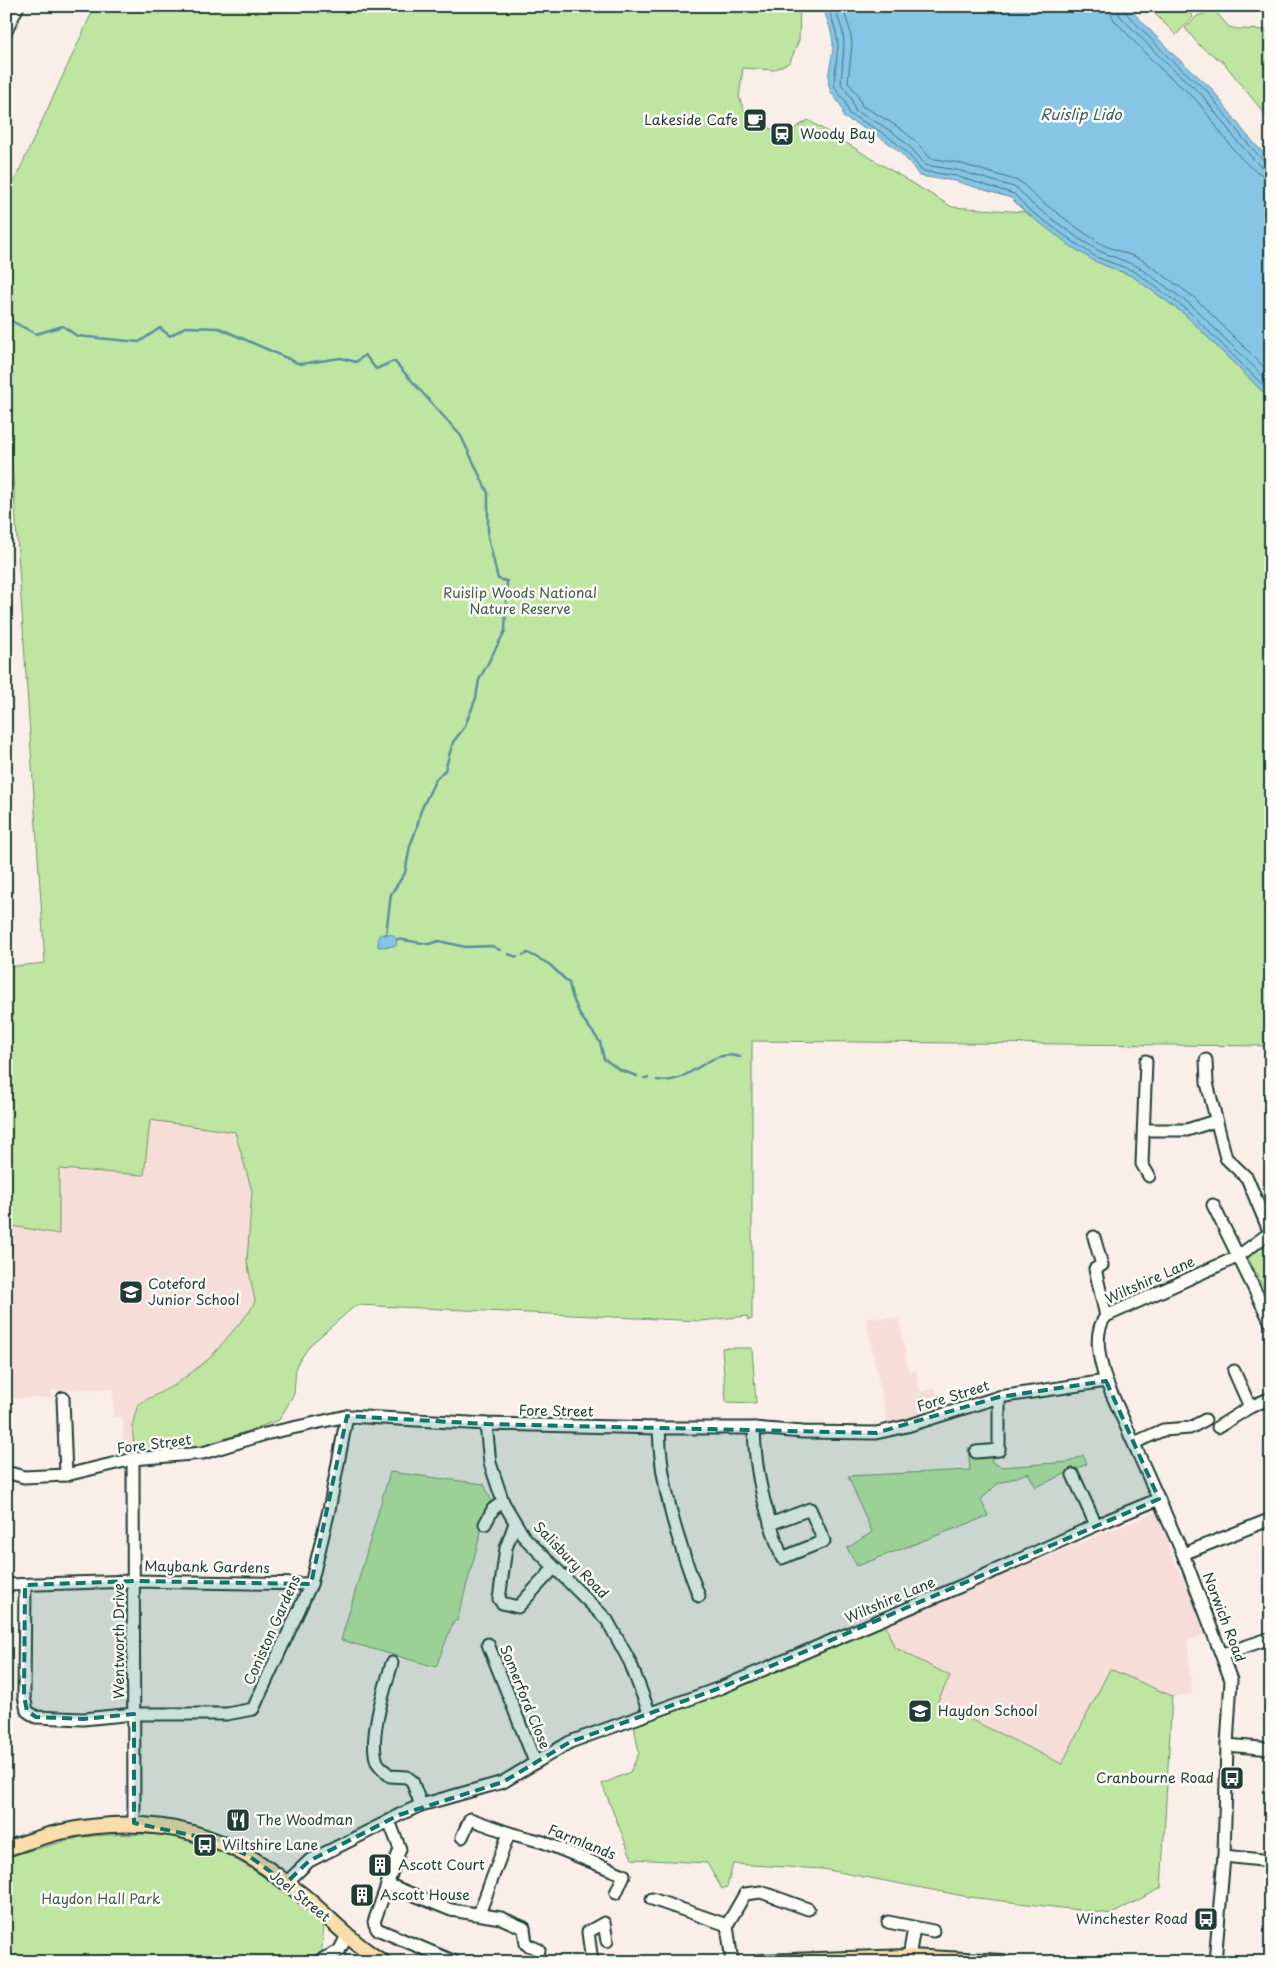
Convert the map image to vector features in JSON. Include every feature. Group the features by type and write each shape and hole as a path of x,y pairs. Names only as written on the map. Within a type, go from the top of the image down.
{"main road":[{"name":"Joel Street","path":"6,1849 58,1832 93,1826 134,1823 184,1831 214,1840 249,1856 305,1898 348,1936 382,1962"},
{"path":"759,1962 909,1957 1002,1962"}],"street":[{"path":"6,32 18,6"},
{"path":"1206,1060 1207,1083 1215,1121 1226,1158 1247,1178 1270,1232"},
{"path":"1146,1061 1142,1164 1149,1176"},
{"path":"1144,1130 1186,1130 1215,1121"},
{"path":"1213,1205 1237,1257 1271,1322"},
{"name":"Wiltshire Lane","path":"286,1883 309,1861 398,1815 421,1805 503,1782 570,1742 720,1688 1159,1499 1101,1366 1098,1334 1101,1324 1106,1316 1237,1257 1270,1232"},
{"path":"1094,1237 1102,1265 1095,1269 1106,1316"},
{"path":"1234,1371 1250,1408"},
{"name":"Fore Street","path":"6,1472 24,1477 66,1475 133,1459 203,1453 265,1434 347,1416 486,1424 754,1428 802,1432 876,1433 907,1426 998,1397 1106,1381"},
{"path":"976,1452 999,1450 998,1397"},
{"path":"63,1398 66,1475"},
{"path":"1218,1427 1271,1398"},
{"name":"Coniston Gardens","path":"134,1714 227,1714 253,1709 311,1584 329,1510 347,1416"},
{"path":"1134,1443 1163,1430 1190,1428 1205,1420"},
{"name":"Salisbury Road","path":"486,1424 490,1463 503,1502 524,1537 607,1620 630,1662 649,1712"},
{"path":"658,1428 659,1454 671,1512 681,1547 699,1596"},
{"path":"754,1428 754,1451 761,1496 770,1524 782,1558 824,1541 810,1509 770,1524"},
{"name":"Wentworth Drive","path":"133,1459 134,1823"},
{"path":"1073,1475 1096,1525"},
{"name":"Norwich Road","path":"1159,1499 1223,1654 1231,1680 1224,1856 1215,1962"},
{"path":"485,1524 492,1509 503,1502"},
{"path":"1183,1554 1271,1519"},
{"path":"515,1523 506,1548 499,1599 502,1603 518,1606 554,1568"},
{"name":"Maybank Gardens","path":"6,1585 134,1581 311,1584"},
{"path":"25,1585 24,1696 28,1712 36,1717 83,1719 134,1714"},
{"path":"1223,1654 1271,1638"},
{"name":"Somerford Close","path":"488,1644 535,1762"},
{"path":"392,1663 380,1710 374,1746 378,1763 390,1776 406,1776 412,1781 421,1805"},
{"path":"1227,1745 1271,1749"},
{"name":"Farmlands","path":"462,1836 470,1819 509,1833 543,1842 624,1875 616,1893"},
{"path":"389,1821 400,1849 374,1922 377,1930 453,1961"},
{"path":"480,1914 509,1833"},
{"path":"1224,1856 1271,1861"},
{"path":"387,1884 451,1910 501,1918 524,1928 526,1944 539,1950"},
{"path":"732,1962 727,1925 745,1894 761,1892 808,1909"},
{"path":"652,1898 727,1925"},
{"path":"888,1922 933,1931"},
{"path":"592,1962 588,1932 604,1923 607,1941"},
{"path":"909,1957 914,1928"},
{"path":"317,1962 340,1957 348,1936"}],"highlighted area":[{"path":"1106,1381 1159,1499 720,1688 570,1742 503,1782 399,1815 309,1861 286,1883 249,1856 214,1840 134,1823 134,1714 83,1719 36,1717 27,1711 24,1696 25,1585 134,1581 311,1584 347,1416 486,1424 876,1433 999,1397"}],"shaded area":[{"name":"Coteford Junior School","path":"150,1120 235,1132 252,1191 247,1261 255,1300 250,1311 210,1358 175,1385 138,1404 132,1426 135,1454 123,1454 123,1417 113,1417 113,1389 52,1390 52,1398 6,1398 10,1226 59,1234 59,1169 144,1175"},
{"path":"866,1317 899,1319 909,1372 916,1370 921,1392 936,1388 940,1407 903,1424 888,1427"},
{"name":"Haydon School","path":"1158,1511 1173,1558 1209,1633 1188,1641 1192,1694 1172,1697 1161,1888 1112,1914 969,1897 823,1869 632,1859 602,1784 630,1772 639,1753 634,1726"}],"green space":[{"name":"Ruislip Woods National Nature Reserve","path":"95,6 800,6 799,40 790,62 774,70 743,68 739,97 751,128 763,125 773,130 780,138 808,120 952,207 1025,212 1094,261 1132,276 1183,313 1271,400 1271,1046 752,1041 752,1319 748,1320 747,1316 701,1321 356,1305 310,1345 296,1366 294,1394 279,1420 203,1447 135,1454 132,1426 138,1404 175,1385 210,1358 250,1311 255,1301 247,1261 252,1191 235,1132 150,1120 144,1175 59,1169 59,1234 6,1225 6,967 45,963 6,370 6,199"},
{"path":"1147,6 1186,6 1193,17 1176,35"},
{"path":"1214,10 1229,27 1271,30 1271,122 1224,63 1200,46 1185,28 1197,16"},
{"path":"1271,1232 1271,1302 1246,1254"},
{"path":"722,1348 752,1348 756,1403 726,1402"},
{"path":"990,1445 992,1462 1001,1467 1069,1462 1083,1455 1087,1464 1036,1487 1028,1473 997,1484 981,1500 988,1516 857,1566 847,1548 872,1532 848,1476 970,1470 968,1448"},
{"path":"390,1472 484,1484 493,1505 486,1513 457,1621 454,1620 436,1667 341,1640"},
{"name":"Haydon School","path":"885,1624 894,1647 950,1676 937,1703 1062,1764 1110,1669 1172,1696 1161,1888 1112,1914 969,1897 823,1869 733,1864 727,1887 722,1889 707,1863 632,1859 602,1784 630,1772 639,1753 634,1726"},
{"name":"Haydon Hall Park","path":"166,1835 188,1839 230,1857 251,1869 271,1882 324,1925 321,1959 318,1962 6,1962 6,1857 81,1837"}],"water":[{"name":"Ruislip Lido","path":"823,6 1127,6 1174,55 1211,88 1246,134 1268,158 1271,158 1271,400 1183,313 1132,276 1094,261 1072,247 1025,212 1011,198 955,181 919,176 912,165 886,141 843,117 842,107 829,86 833,43"},
{"path":"379,935 393,935 397,939 396,946 378,947"}],"waterway":[{"path":"6,292 6,300"},
{"path":"6,318 36,334 63,326 77,336 139,342 160,328 170,336 185,327 219,328 300,364 341,358 356,362 365,355 376,369 394,361 461,436 488,493 488,537 498,579 507,581 505,631 479,680 476,698 464,728 453,742 445,770 436,779 421,810 410,846 405,873 391,894 386,934"},
{"path":"397,939 429,944 439,941 465,947 492,946 500,950"},
{"path":"523,955 528,953 549,964 569,983 580,1015 600,1042 604,1059 620,1070 637,1076"},
{"path":"508,954 517,957"},
{"path":"657,1080 668,1081 679,1078 718,1057 729,1055 740,1057"}],"place":[{"name":"Lakeside Cafe","path":"755,120"},
{"name":"Woody Bay","path":"782,134"},
{"name":"Coteford Junior School","path":"131,1292"},
{"name":"Haydon School","path":"920,1711"},
{"name":"Cranbourne Road","path":"1232,1778"},
{"name":"The Woodman","path":"238,1820"},
{"name":"Wiltshire Lane","path":"205,1845"},
{"name":"Ascott Court","path":"380,1865"},
{"name":"Ascott House","path":"362,1895"},
{"name":"Winchester Road","path":"1206,1919"}]}
